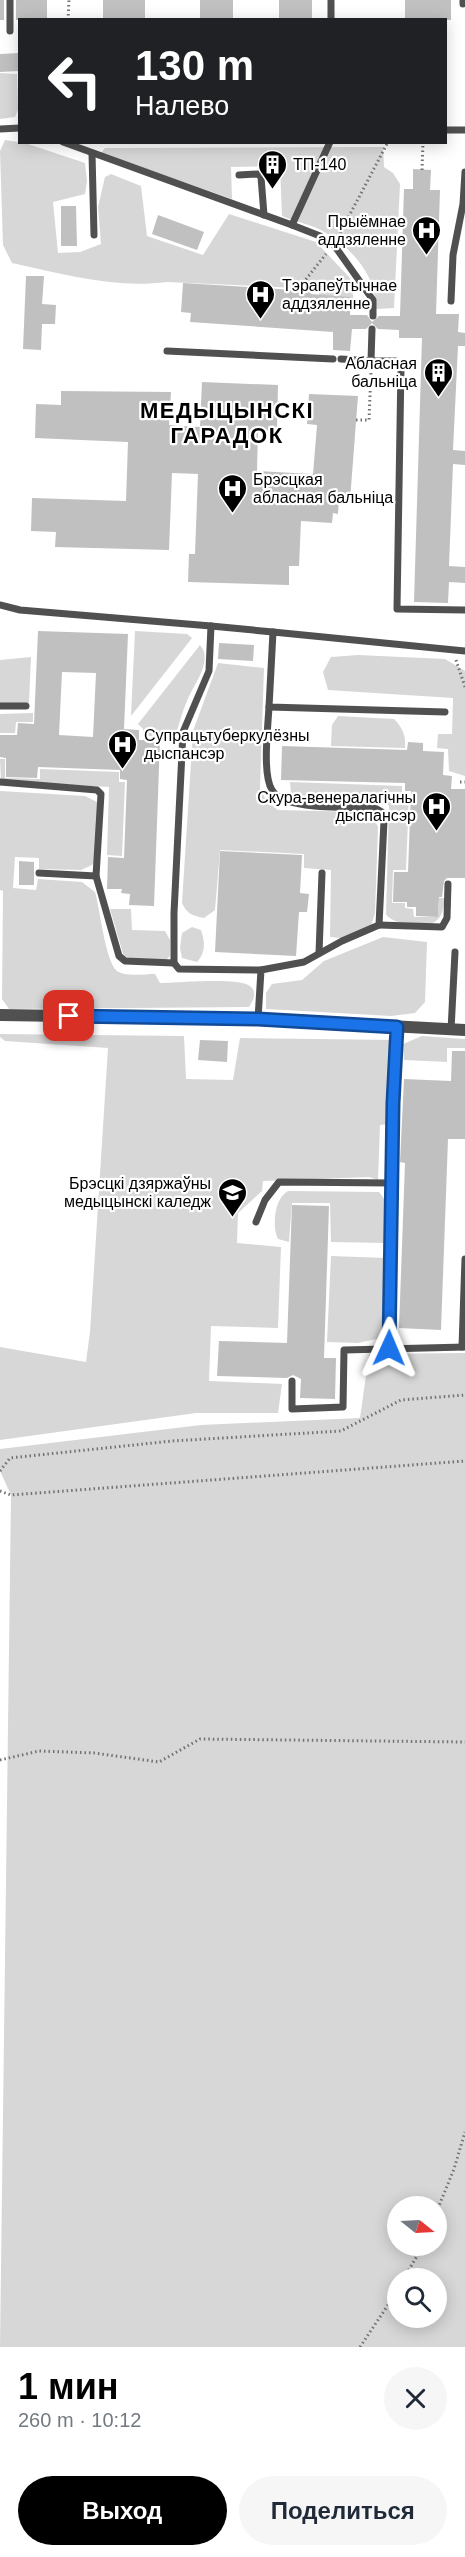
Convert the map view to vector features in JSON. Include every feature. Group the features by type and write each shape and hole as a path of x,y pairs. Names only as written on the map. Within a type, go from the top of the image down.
{"street":[{"path":"0,1015 258,1019 465,1030"}],"lane":[{"path":"10,0 10,31"},
{"path":"331,0 331,18"},
{"path":"0,129 18,128"},
{"path":"447,130 465,130"},
{"path":"68,144 320,236 334,245 373,300 373,315"},
{"path":"292,225 329,144"},
{"path":"92,153 94,235"},
{"path":"450,302 453,255 463,204 465,172"},
{"path":"239,175 258,174 261,177 264,215"},
{"path":"371,361 372,329"},
{"path":"167,351 333,359"},
{"path":"342,359 396,362 401,366 397,609 465,610"},
{"path":"0,605 20,610 355,638 465,651"},
{"path":"211,626 209,671 183,732 174,913 174,963 179,969 261,970 304,962 379,925 441,927 447,918 448,884"},
{"path":"273,632 267,769 272,790 282,799 299,805 375,808 382,812 384,821 379,925"},
{"path":"0,706 26,706"},
{"path":"269,707 445,712"},
{"path":"0,782 98,790 100,794 96,876 119,956 125,961 174,963"},
{"path":"39,873 96,876"},
{"path":"319,953 322,873"},
{"path":"451,1030 455,952"},
{"path":"258,1019 261,970"},
{"path":"389,1348 397,1027"},
{"path":"256,1222 265,1200 279,1182 392,1183"},
{"path":"292,1381 292,1409 343,1407 344,1350 463,1347 465,1260"}],"path":[{"path":"68,18 69,0"},
{"path":"303,283 334,245 387,144"},
{"path":"422,170 423,144"},
{"path":"356,420 369,420 371,361"},
{"path":"452,650 465,687"},
{"path":"460,782 465,782"},
{"path":"0,1471 10,1458 172,1441 340,1431 401,1400 465,1395"},
{"path":"0,1491 11,1495 465,1461"},
{"path":"0,1760 39,1751 94,1754 159,1762 200,1739 465,1742"},
{"path":"443,2196 465,2132"},
{"path":"360,2347 387,2306"}],"shaded area":[{"path":"0,73 17,74 18,110 15,117 0,119"},
{"path":"5,140 28,144 85,163 87,181 85,194 53,202 58,253 80,252 101,244 98,207 105,177 111,174 141,186 147,236 203,255 229,214 316,242 350,278 354,301 319,301 319,289 167,282 128,284 109,282 12,263 3,245 0,151"},
{"path":"383,147 384,167 393,173 400,184 394,308 376,309 368,275 345,247 321,230 282,216 280,166 231,167 232,199 101,153 105,148"},
{"path":"135,631 187,634 192,638 131,716"},
{"path":"200,645 204,651 204,666 185,705 175,737 144,736 143,729 138,724"},
{"path":"358,655 445,659 465,671 465,776 449,771 448,749 437,748 438,734 452,734 453,698 328,690 323,672 331,657"},
{"path":"31,657 29,703 0,704 0,660"},
{"path":"218,663 264,668 260,788 267,802 278,810 360,812 373,816 378,827 375,913 371,926 349,939 330,937 331,870 304,868 304,854 220,850 215,910 204,918 188,912 182,903 193,731"},
{"path":"33,713 33,722 16,722 15,733 0,733 0,714"},
{"path":"338,716 394,719 403,732 405,748 331,746 332,725"},
{"path":"0,759 5,759 5,778 40,779 40,769 119,772 119,782 125,782 122,856 107,855 109,787 1,781"},
{"path":"290,782 402,786 402,794 409,794 406,870 393,870 392,903 405,903 405,908 413,909 414,917 438,917 439,898 445,898 438,919 427,924 407,924 389,918 386,914 389,805 298,800 291,794"},
{"path":"0,791 85,796 97,802 100,814 97,858 92,865 81,870 39,869 39,858 15,857 13,888 36,890 38,879 82,882 95,892 109,957 117,971 130,975 155,974 160,983 221,981 243,983 254,991 249,1007 9,1009 2,999 3,891 0,890"},
{"path":"110,909 131,909 132,930 165,931 170,940 170,956 163,963 147,965 124,957"},
{"path":"192,927 201,930 203,939 203,951 197,962 182,958 180,948 182,933"},
{"path":"383,937 427,942 425,1002 415,1013 391,1016 266,1009 266,993 272,984 302,980 324,961"},
{"path":"0,1034 184,1036 186,1079 233,1080 240,1038 397,1040 393,1049 389,1124 380,1125 378,1180 369,1177 263,1181 262,1191 238,1213 237,1243 281,1247 278,1328 211,1326 209,1381 282,1384 278,1413 196,1413 0,1440 0,1347 86,1362 90,1332 108,1048 5,1041"},
{"path":"422,1036 465,1039 465,1048 447,1048 447,1062 404,1060 403,1044"},
{"path":"288,1191 379,1192 388,1204 387,1243 331,1242 330,1203 292,1203 289,1242 278,1239 275,1227 277,1206"},
{"path":"331,1256 386,1258 385,1328 381,1338 358,1343 327,1342"},
{"path":"465,1353 465,2347 0,2347 11,1495 0,1471 0,1449 201,1425 360,1418 369,1354"}],"building":[{"path":"0,0 4,0 4,20 0,20"},
{"path":"16,0 47,0 47,18 18,18 16,20"},
{"path":"103,0 145,0 145,18 103,18"},
{"path":"200,0 233,0 233,18 200,18"},
{"path":"279,0 312,0 312,18 279,18"},
{"path":"405,0 451,0 451,20 447,18 405,18"},
{"path":"18,53 18,71 0,72 0,54"},
{"name":"Абласная бальніца","path":"413,169 431,170 430,190 440,190 436,314 459,314 458,332 465,333 465,346 458,346 453,450 465,451 465,465 453,464 449,566 465,567 465,583 449,582 448,603 414,602 422,338 399,338 399,330 378,329 372,323 366,329 352,329 350,351 333,350 333,332 190,322 191,313 181,312 183,283 294,290 295,283 311,284 311,294 351,297 350,315 367,315 372,322 379,316 400,316 404,189 413,189"},
{"path":"61,206 76,206 77,246 61,246"},
{"path":"158,215 204,232 197,250 152,234"},
{"path":"26,276 44,276 42,304 56,305 55,324 42,324 41,350 23,349"},
{"path":"202,382 278,385 277,431 258,430 257,471 313,474 317,425 307,424 309,394 358,396 350,500 339,499 338,514 333,513 332,523 301,521 299,566 289,566 289,585 188,582 189,554 195,554 198,474 172,473 169,550 55,547 56,532 31,531 32,498 126,501 128,442 35,438 36,404 61,405 61,391 171,392 169,425 200,427"},
{"name":"Супрацьтуберкулёзны дыспансэр","path":"38,631 128,634 124,729 139,730 139,740 160,740 154,906 129,905 130,894 121,893 122,889 107,889 108,857 124,858 127,780 120,779 120,770 38,767 37,778 6,777 6,758 0,757 0,735 17,735 18,723 34,724","holes":["62,672 96,673 93,737 59,735"]},
{"path":"219,643 254,645 253,661 218,659"},
{"name":"Скура-венералагічны дыспансэр","path":"408,742 423,743 423,751 444,752 443,775 452,776 451,789 465,789 465,878 447,878 444,881 442,897 439,897 438,917 416,916 416,907 407,907 407,902 393,902 394,872 408,872 411,791 405,791 405,783 281,780 282,746 407,750"},
{"path":"220,851 302,855 300,893 309,894 307,912 299,912 296,956 215,952"},
{"path":"19,861 34,862 34,885 19,885"},
{"path":"200,1040 228,1041 227,1062 198,1060"},
{"path":"452,1051 465,1051 465,1139 448,1139 441,1330 399,1328 405,1163 400,1162 404,1079 451,1081"},
{"path":"292,1205 329,1206 324,1358 336,1358 335,1399 300,1398 301,1379 293,1375 287,1378 217,1376 219,1341 287,1343"}],"place":[{"name":"ТП-140","path":"272,190"},
{"name":"Прыёмнае аддзяленне","path":"427,256"},
{"name":"Тэрапеўтычнае аддзяленне","path":"261,320"},
{"name":"Абласная бальніца","path":"438,398"},
{"name":"Брэсцкая абласная бальніца","path":"232,514"},
{"name":"Супрацьтуберкулёзны дыспансэр","path":"123,770"},
{"name":"Скура-венералагічны дыспансэр","path":"437,832"},
{"name":"Брэсцкі дзяржаўны медыцынскі каледж","path":"232,1218"}],"district":[{"name":"МЕДЫЦЫНСКІ ГАРАДОК","path":"227,422"}],"route":[{"path":"69,1016 258,1019 397,1027 393,1103 389,1348"}]}
